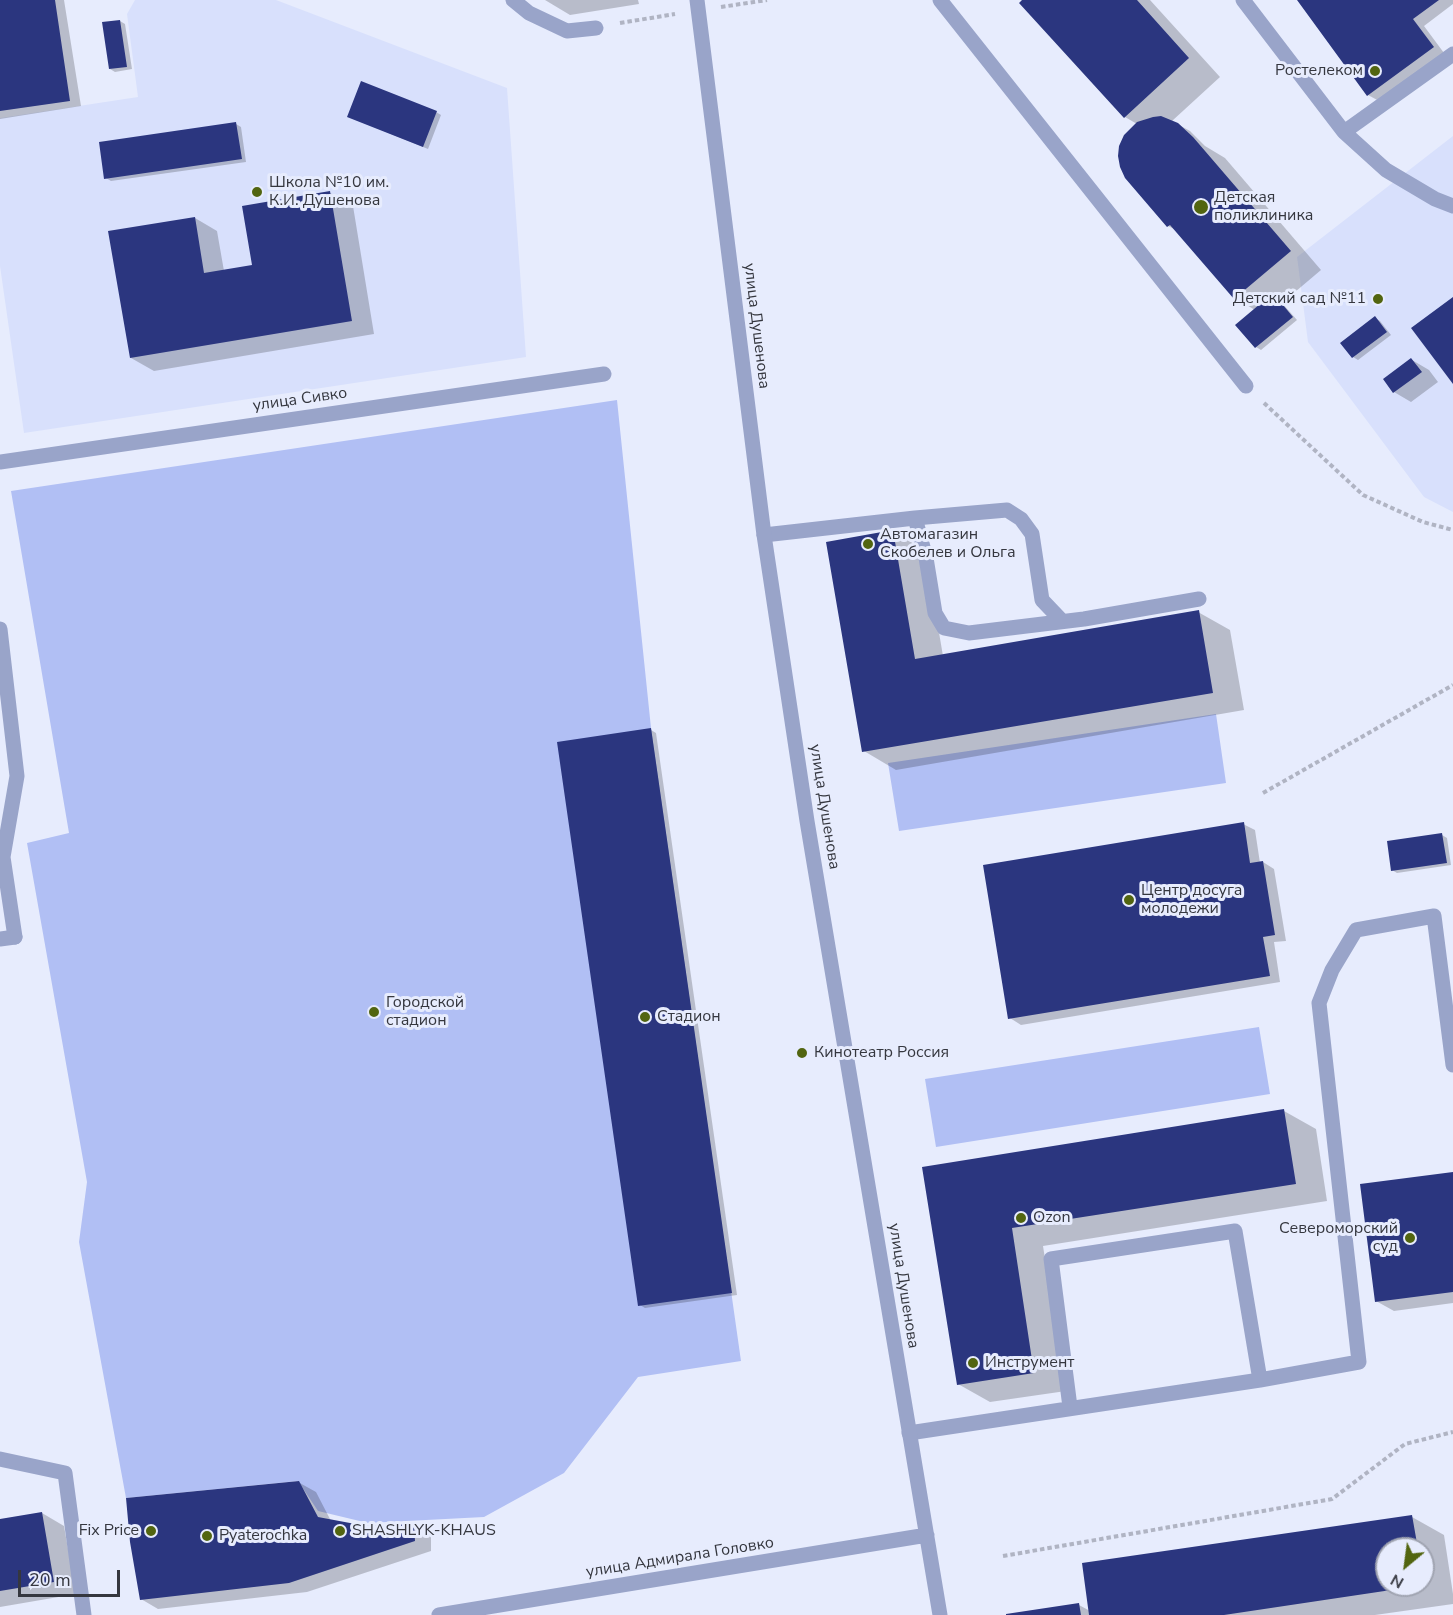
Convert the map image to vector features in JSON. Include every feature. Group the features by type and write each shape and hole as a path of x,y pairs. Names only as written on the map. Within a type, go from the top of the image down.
{"street":[{"path":"513,0 529,13 567,31 596,28"},
{"name":"улица Душенова","path":"697,0 765,535 807,821 940,1615"},
{"path":"940,0 1246,386"},
{"path":"1243,0 1344,132 1386,170 1435,199 1453,206"},
{"path":"1344,132 1453,54"},
{"name":"улица Сивко","path":"0,462 604,374"},
{"path":"765,535 1007,510 1021,519 1032,534 1042,600 1062,621"},
{"path":"915,518 926,558 935,612 944,628 969,633 1084,619 1199,599"},
{"path":"0,629 17,776 1,856 8,938"},
{"path":"909,1432 1260,1380 1359,1362 1319,1002 1332,970 1356,930 1434,916 1453,1065"},
{"path":"1070,1407 1051,1260 1235,1231 1260,1380"},
{"path":"0,1459 65,1473 84,1615"},
{"name":"улица Адмирала Головко","path":"439,1615 927,1535"}],"path":[{"path":"1246,386 1363,495 1423,522 1453,530"},
{"path":"1263,793 1453,685"},
{"path":"1003,1556 1332,1499 1405,1444 1453,1432"}],"shaded area":[{"name":"Школа №10 им. К.И. Душенова","path":"135,0 276,0 507,88 526,357 24,433 0,266 0,118 138,97 127,14"},
{"name":"Детский сад №11","path":"1453,136 1453,512 1424,497 1308,342 1297,257"},
{"name":"Городской стадион","path":"617,400 651,728 741,1361 638,1377 564,1473 484,1517 368,1523 318,1511 298,1481 126,1498 79,1242 87,1182 27,843 69,833 11,491"},
{"path":"1216,714 1226,783 899,831 888,763"},
{"path":"1259,1027 1270,1094 936,1147 925,1079"}],"building":[{"path":"0,0 55,0 70,101 0,111"},
{"path":"1022,0 1137,0 1189,58 1124,118 1019,3"},
{"name":"Ростелеком","path":"1297,0 1439,0 1413,19 1434,47 1367,96"},
{"path":"120,20 127,67 109,69 102,22"},
{"path":"361,81 437,111 423,147 347,117"},
{"name":"Детская поликлиника","path":"1161,116 1178,123 1193,137 1291,251 1234,299 1170,225 1167,227 1125,178 1120,167 1119,146 1124,135 1137,122"},
{"path":"236,122 242,159 104,179 99,142"},
{"path":"330,191 352,321 130,358 108,231 195,217 204,273 252,265 242,206"},
{"path":"1273,293 1293,317 1255,348 1235,325"},
{"path":"1453,297 1453,384 1411,328"},
{"path":"1375,316 1387,332 1352,358 1340,343"},
{"path":"1411,358 1422,372 1393,393 1383,379"},
{"path":"893,530 915,659 1199,610 1213,693 862,752 826,542"},
{"name":"Стадион","path":"651,728 732,1293 638,1306 557,742"},
{"name":"Центр досуга молодежи","path":"1244,822 1250,863 1263,861 1275,935 1263,937 1270,976 1008,1019 983,865"},
{"path":"1442,833 1447,863 1391,871 1387,841"},
{"path":"1284,1109 1296,1184 1012,1228 1034,1373 957,1385 922,1167"},
{"name":"Североморский суд","path":"1453,1172 1453,1292 1375,1302 1360,1184"},
{"path":"299,1481 318,1517 366,1526 414,1524 415,1541 289,1583 140,1600 130,1542 126,1498"},
{"path":"42,1512 54,1582 0,1591 0,1519"},
{"path":"1412,1515 1416,1537 1375,1537 1375,1592 1224,1615 1089,1615 1082,1563"},
{"path":"1079,1603 1081,1615 1006,1615 1006,1614"}],"place":[{"name":"Ростелеком","path":"1375,71"},
{"name":"Школа №10 им. К.И. Душенова","path":"257,192"},
{"name":"Детская поликлиника","path":"1201,207"},
{"name":"Детский сад №11","path":"1378,299"},
{"name":"Автомагазин Скобелев и Ольга","path":"868,544"},
{"name":"Центр досуга молодежи","path":"1129,900"},
{"name":"Городской стадион","path":"374,1012"},
{"name":"Стадион","path":"645,1017"},
{"name":"Кинотеатр Россия","path":"802,1053"},
{"name":"Ozon","path":"1021,1218"},
{"name":"Североморский суд","path":"1410,1238"},
{"name":"Инструмент","path":"973,1363"},
{"name":"Fix Price","path":"151,1531"},
{"name":"SHASHLYK-KHAUS","path":"340,1531"},
{"name":"Pyaterochka","path":"207,1536"}]}
